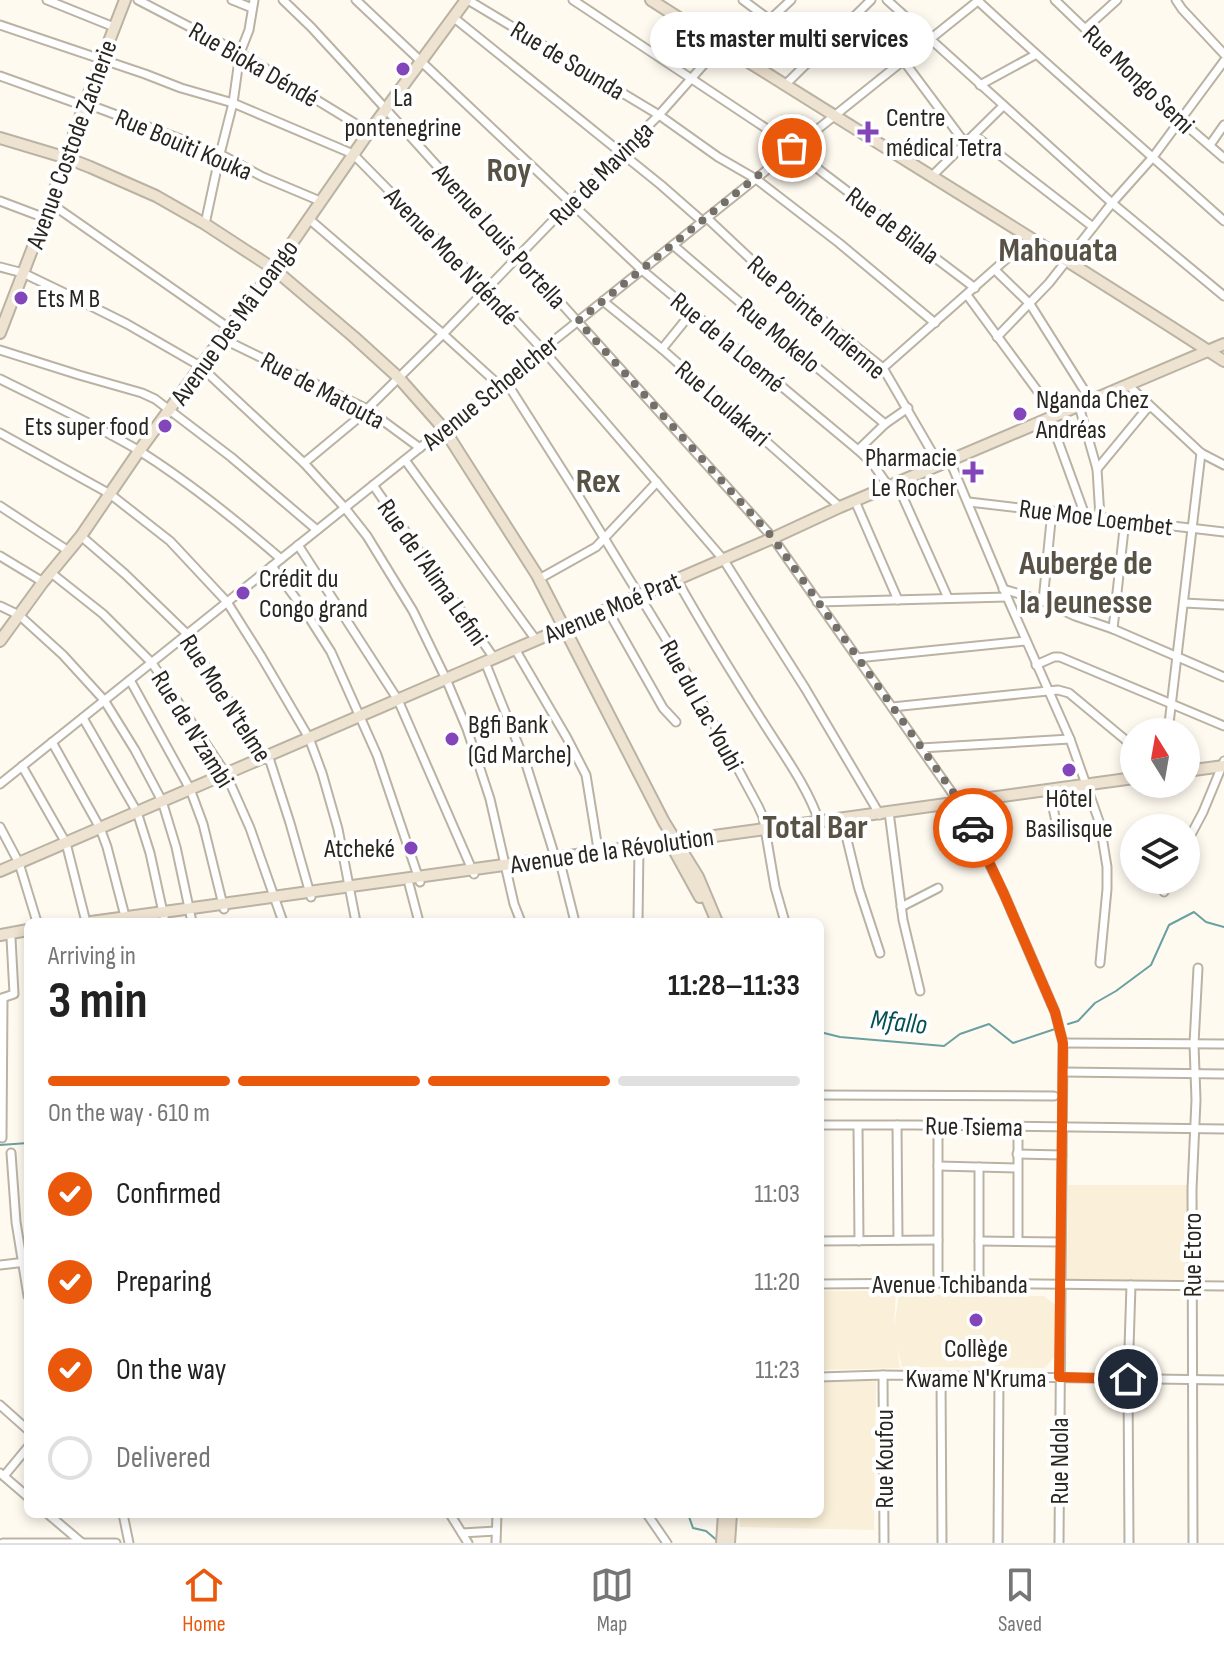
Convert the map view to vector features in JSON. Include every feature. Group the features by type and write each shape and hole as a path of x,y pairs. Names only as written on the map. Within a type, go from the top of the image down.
{"street":[{"path":"47,0 114,27"},
{"name":"Avenue Costode Zacherie","path":"0,333 3,317 45,218 125,0"},
{"name":"Rue Bioka Déndé","path":"138,0 240,53 369,132"},
{"path":"205,224 253,4 232,0"},
{"name":"Avenue Louis Portella","path":"283,0 520,256 773,538 961,805 1004,894 1058,1021 1063,1043"},
{"name":"Rue de la Loemé","path":"356,0 642,270 873,464 893,485 948,598"},
{"name":"Avenue Des Mâ Loango","path":"0,641 50,572 81,536 200,366 274,269 353,154 467,0"},
{"name":"Rue de Sounda","path":"467,0 659,115 718,157 756,179 935,323"},
{"name":"Rue de Bilala","path":"573,0 759,122 975,288"},
{"path":"651,0 1224,361"},
{"path":"743,0 770,20"},
{"path":"734,53 791,0"},
{"path":"785,85 871,0"},
{"path":"887,0 1112,203 1224,296"},
{"path":"978,0 1035,55 1224,221"},
{"name":"Avenue Schoelcher","path":"0,784 978,0"},
{"name":"Rue Mongo Semi","path":"1055,0 1224,158"},
{"path":"1086,28 1117,0"},
{"path":"1176,0 1224,54"},
{"name":"Rue Pointe Indienne","path":"453,17 883,368 969,502 1088,786 1100,824 1107,867 1100,963"},
{"name":"Avenue Moe N'déndé","path":"0,25 233,103 353,154 486,289 543,350 723,559 885,815 920,991"},
{"name":"Rue de Mavinga","path":"304,463 367,409 443,334 659,115 721,45"},
{"path":"980,85 1035,55"},
{"path":"903,60 965,143"},
{"path":"997,337 1030,304 1153,157 1224,61"},
{"name":"Rue Bouiti Kouka","path":"0,76 84,106 98,108 220,154 263,177 320,201"},
{"path":"932,176 1003,106"},
{"path":"1210,145 1224,125"},
{"path":"974,135 1093,227"},
{"path":"0,138 67,158 156,196 205,224 274,269 398,377 444,429 539,579 715,918"},
{"path":"0,201 45,218"},
{"path":"50,203 229,328"},
{"name":"Rue du Lac Youbi","path":"309,219 502,382 605,538 683,667 758,806 784,918"},
{"path":"883,368 1030,238"},
{"name":"Rue Mokelo","path":"673,245 885,424"},
{"path":"0,267 23,273 127,324 200,366 304,463 345,508 389,570 446,679 467,729 490,799 519,918"},
{"path":"995,270 1030,304 1091,401"},
{"path":"967,295 1053,417 1085,515"},
{"name":"Rue Loulakari","path":"603,301 662,349 840,507"},
{"path":"662,349 692,312"},
{"name":"Rue de Matouta","path":"221,338 367,409 420,448"},
{"name":"Avenue Moé Prat","path":"0,871 1224,344"},
{"path":"0,350 155,399 231,457 317,530"},
{"path":"0,379 139,451 206,497 281,559"},
{"path":"1128,385 1201,453 1224,465"},
{"path":"1079,406 1097,469 1100,517"},
{"path":"1097,469 1149,406"},
{"path":"858,450 885,424 908,408"},
{"path":"0,433 110,494 170,541 227,602 309,738 338,829 355,918"},
{"path":"1170,718 1201,453"},
{"path":"405,460 536,640"},
{"path":"539,579 596,547 657,482"},
{"name":"Rue de l'Alima Lefini","path":"373,485 489,660 558,860 574,918"},
{"path":"855,501 898,600"},
{"name":"Rue Moe Loembet","path":"969,502 1224,532"},
{"path":"0,506 67,550"},
{"path":"1043,601 1052,511"},
{"path":"1113,629 1125,520"},
{"name":"Rue Moe N'telme","path":"81,536 187,634 263,758 270,761 310,895"},
{"path":"298,545 398,700 473,872"},
{"path":"0,556 43,582"},
{"path":"272,566 331,652 361,716 377,755 416,881 419,918"},
{"name":"Rue de N'zambi","path":"50,572 103,614 152,663 226,774 250,828 282,918"},
{"path":"677,580 792,768 820,824"},
{"path":"817,602 1005,593 1043,601 1224,677"},
{"path":"1184,603 1224,605"},
{"path":"0,606 19,615 63,655 104,700 135,750 162,801 191,915"},
{"path":"607,609 663,708 676,722"},
{"path":"857,658 1025,641"},
{"path":"515,649 586,775 599,854"},
{"path":"1036,665 1060,657 1224,726"},
{"path":"130,680 190,789 203,824 223,906"},
{"path":"892,707 1058,690 1069,693 1120,735"},
{"path":"83,718 137,812 164,915"},
{"path":"921,748 1070,739"},
{"path":"52,742 100,828 126,918"},
{"path":"22,766 66,843 87,918"},
{"path":"1200,771 1223,767"},
{"path":"1200,818 1223,767"},
{"name":"Avenue de la Révolution","path":"639,849 656,849 674,842 696,844 1120,782"},
{"path":"1049,792 1058,831"},
{"path":"843,821 880,953"},
{"path":"0,827 19,863 36,918"},
{"name":"Avenue de la Révolution","path":"142,918 191,915 223,906 674,842 765,832"},
{"path":"685,861 696,844"},
{"path":"638,918 639,849"},
{"path":"656,849 685,861 708,918"},
{"path":"901,907 938,888"},
{"path":"2,1138 2,998 14,994 4,937 24,934"},
{"name":"Rue Etoro","path":"1193,1543 1194,1044 1198,968"},
{"path":"1063,1043 1224,1044"},
{"name":"Rue Ndola","path":"1059,1543 1063,1043"},
{"path":"1063,1072 1224,1074"},
{"path":"824,1095 1054,1096"},
{"name":"Rue Tsiema","path":"824,1125 1224,1129"},
{"path":"897,1125 898,1240"},
{"path":"858,1126 859,1241"},
{"path":"938,1126 938,1283"},
{"path":"1018,1127 1018,1241"},
{"path":"11,1153 16,1222 24,1254"},
{"path":"1017,1154 1062,1155"},
{"path":"938,1166 1017,1168"},
{"path":"979,1167 979,1284"},
{"path":"824,1241 938,1240"},
{"path":"979,1241 1061,1242"},
{"path":"0,1265 24,1262"},
{"name":"Avenue Tchibanda","path":"824,1284 1224,1286"},
{"path":"1129,1543 1131,1285"},
{"name":"Rue Koufou","path":"883,1375 884,1543"},
{"path":"824,1377 1224,1380"},
{"path":"941,1377 942,1543"},
{"path":"998,1543 999,1377"},
{"path":"0,1405 24,1426"},
{"path":"24,1451 2,1475 24,1494"},
{"path":"53,1518 81,1543"},
{"path":"124,1518 129,1543"},
{"path":"453,1518 468,1543"},
{"path":"496,1543 497,1518"},
{"path":"650,1518 667,1543"},
{"path":"722,1543 724,1518"},
{"path":"729,1543 731,1518"},
{"path":"462,1533 496,1531"},
{"path":"3,1543 116,1543"}],"shaded area":[{"path":"1068,1185 1191,1185 1190,1283 1067,1281"},
{"name":"Collège Kwame N'Kruma","path":"824,1291 896,1291 894,1328 899,1294 1044,1296 1057,1306 1055,1356 1045,1368 902,1367 897,1348 900,1368 824,1370"},
{"path":"876,1380 874,1530 740,1527 740,1518 824,1518 824,1381"}],"waterway":[{"name":"Mfallo","path":"1068,1024 1078,1021 1095,1003 1151,965 1169,925 1194,912 1206,922 1224,927"},
{"name":"Mfallo","path":"824,1033 944,1046 960,1034 989,1024 1013,1043 1055,1029"},
{"path":"0,1145 24,1143"},
{"path":"689,1518 693,1528 706,1531 719,1542"}],"way so far":[{"path":"792,148 578,321 773,538 960,802 973,828"}],"place":[{"name":"La pontenegrine","path":"403,69"},
{"name":"Centre médical Tetra","path":"868,132"},
{"name":"Ets master multi services","path":"792,148"},
{"name":"Ets M B","path":"21,298"},
{"name":"Nganda Chez Andréas","path":"1020,414"},
{"name":"Ets super food","path":"165,426"},
{"name":"Pharmacie Le Rocher","path":"973,472"},
{"name":"Crédit du Congo grand","path":"243,593"},
{"name":"Bgfi Bank (Gd Marche)","path":"452,739"},
{"name":"Hôtel Basilisque","path":"1069,770"},
{"name":"Atcheké","path":"411,848"},
{"name":"Collège Kwame N'Kruma","path":"976,1320"}],"district":[{"name":"Roy","path":"509,169"},
{"name":"Mahouata","path":"1058,249"},
{"name":"Rex","path":"598,480"},
{"name":"Auberge de la Jeunesse","path":"1086,582"},
{"name":"Total Bar","path":"815,826"}],"route":[{"path":"973,828 1055,1012 1063,1043 1059,1377 1128,1379"}]}
